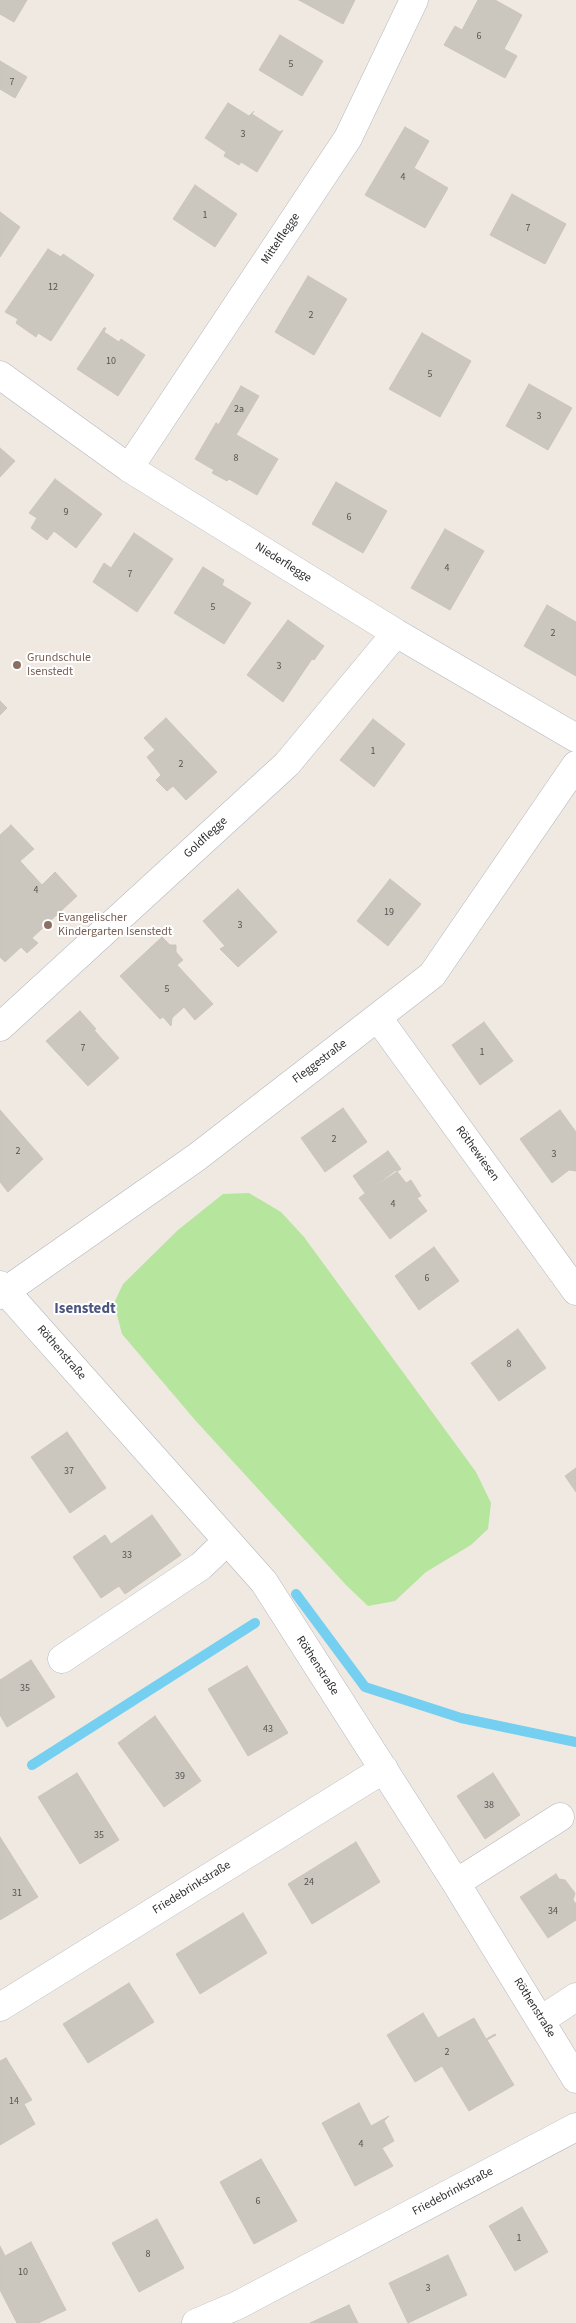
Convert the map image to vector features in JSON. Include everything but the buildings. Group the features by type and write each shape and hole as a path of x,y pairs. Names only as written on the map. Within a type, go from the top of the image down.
{"street":[{"name":"Mittelflegge","path":"129,468 348,138 414,0"},
{"name":"Niederflegge","path":"0,375 129,468 396,633 576,738"},
{"name":"Goldflegge","path":"0,1027 287,764 396,633"},
{"name":"Fleggestraße","path":"2,1290 197,1156 432,975 576,765"},
{"name":"Röthewiesen","path":"378,1018 576,1291"},
{"name":"Röthenstraße","path":"2,1290 264,1582 456,1883 576,2079"},
{"path":"62,1659 201,1566 226,1541"},
{"name":"Friedebrinkstraße","path":"0,2007 384,1769"},
{"path":"456,1883 560,1817"},
{"path":"541,2020 576,1997"},
{"name":"Friedebrinkstraße","path":"196,2323 236,2306 576,2127"}],"green space":[{"path":"249,1193 281,1212 304,1237 476,1472 491,1503 488,1529 471,1545 426,1572 395,1601 368,1606 346,1585 195,1420 122,1334 114,1303 123,1284 178,1230 223,1194"}],"waterway":[{"path":"296,1594 365,1687 461,1718 576,1742"},
{"path":"32,1765 255,1623"}],"place":[{"name":"Grundschule Isenstedt","path":"17,665"},
{"name":"Evangelischer Kindergarten Isenstedt","path":"48,925"}],"district":[{"name":"Isenstedt","path":"85,1310"}]}
